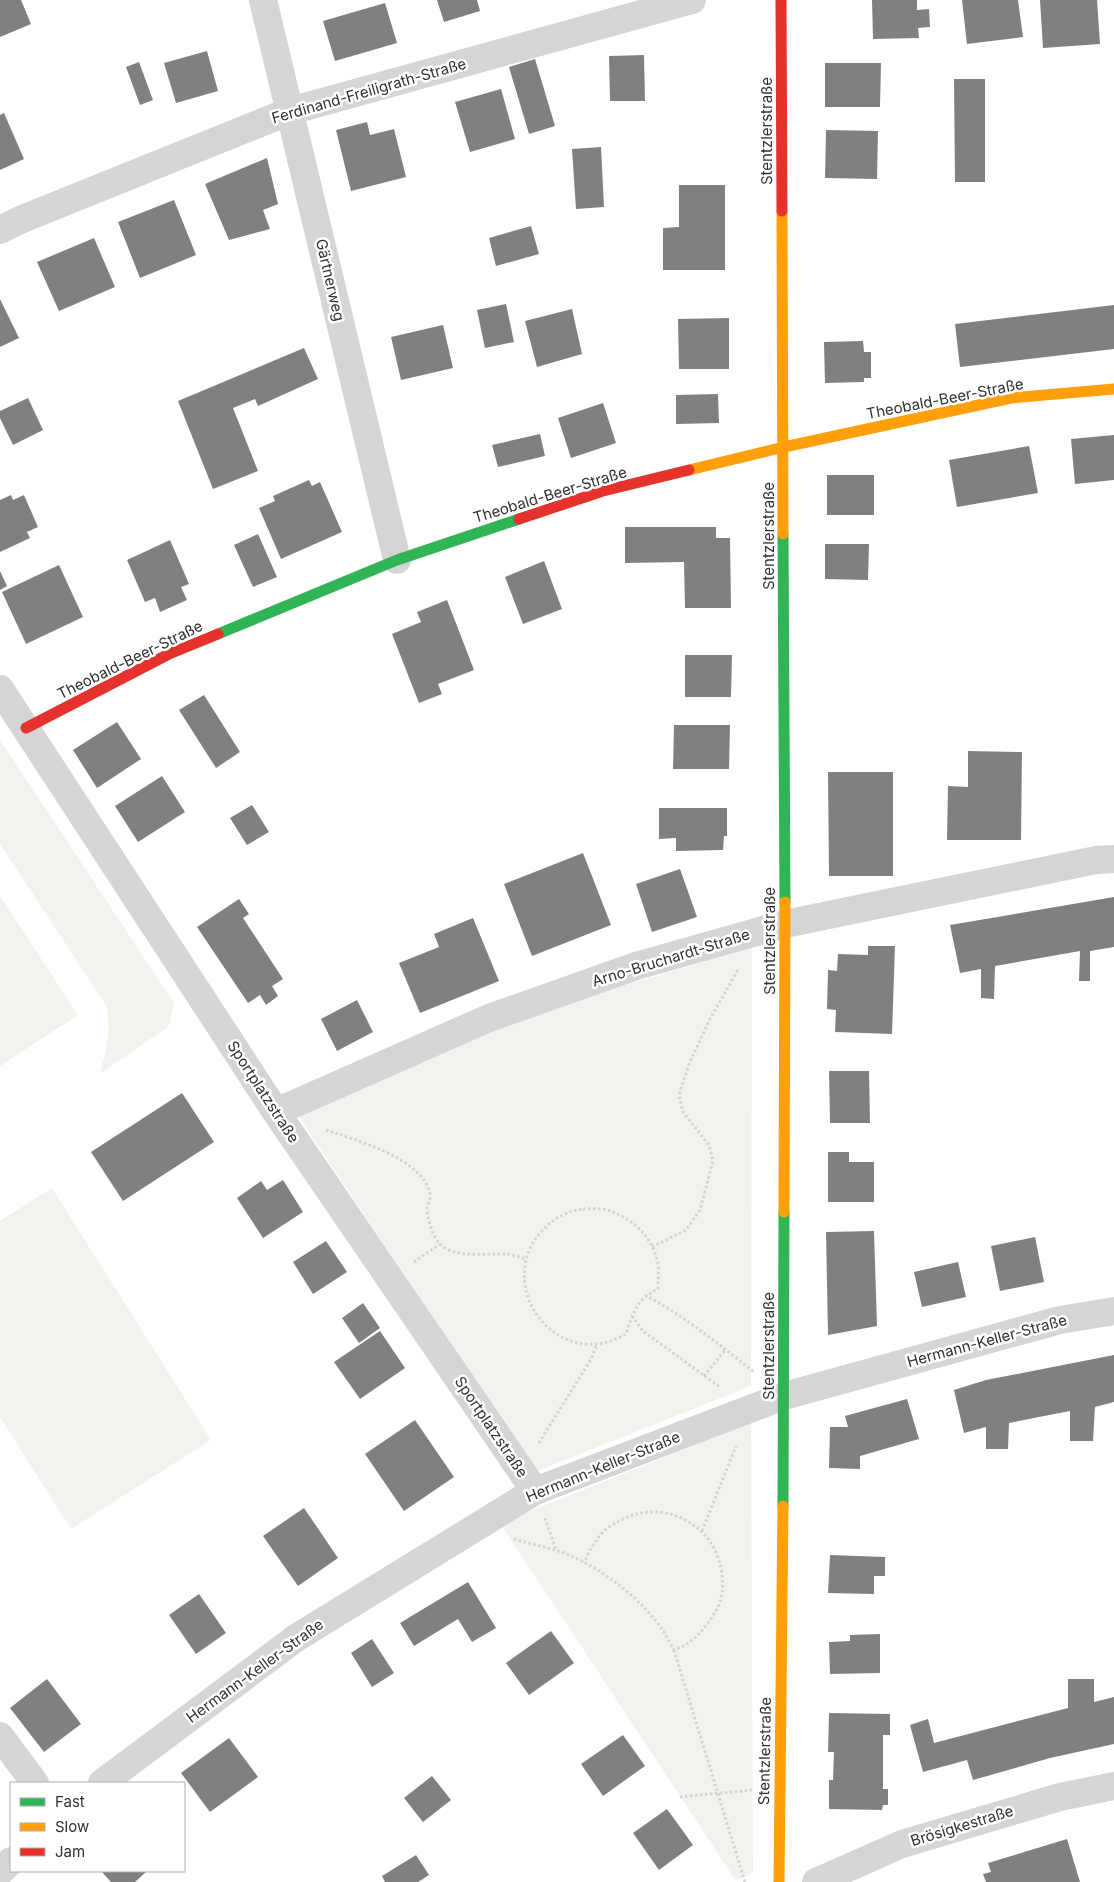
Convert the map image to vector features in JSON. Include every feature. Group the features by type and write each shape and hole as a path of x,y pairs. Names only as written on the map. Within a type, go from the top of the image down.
{"street":[{"name":"Gärtnerweg","path":"263,0 397,560"},
{"name":"Ferdinand-Freiligrath-Straße","path":"0,230 20,220 290,111 692,0"},
{"name":"Stentzlerstraße","path":"779,1882 784,1396 785,924 781,0"},
{"name":"Theobald-Beer-Straße","path":"26,728 169,654 397,560 603,491 784,447 1011,398 1114,389"},
{"name":"Sportplatzstraße","path":"0,688 276,1112 535,1491"},
{"name":"Arno-Bruchardt-Straße","path":"276,1112 489,1018 636,966 785,924 1096,860 1114,859"},
{"name":"Hermann-Keller-Straße","path":"103,1782 296,1638 535,1491 784,1396 1060,1320 1114,1311"},
{"path":"0,1736 34,1782"},
{"name":"Brösigkestraße","path":"816,1882 902,1844 1060,1797 1114,1786"},
{"path":"0,1872 10,1862"}],"path":[{"path":"652,1247 686,1230 700,1210 713,1161 709,1145 683,1112 679,1095 690,1064 710,1020 741,964"},
{"path":"321,1128 386,1151 406,1163 423,1179 430,1194 427,1209 429,1223 440,1244 455,1252 509,1254 526,1259"},
{"path":"584,1209 606,1210 626,1218 641,1230 652,1247 658,1264 658,1289 645,1295 632,1316 626,1334 614,1340 597,1344 575,1342 556,1335 540,1322 528,1302 524,1282 526,1259 534,1240 550,1222 565,1214 584,1209"},
{"path":"645,1295 663,1305 726,1350 784,1396"},
{"path":"632,1316 643,1331 751,1409 702,1531"},
{"path":"536,1448 591,1359 597,1344"},
{"path":"704,1376 726,1350"},
{"path":"584,1564 590,1550 604,1530 626,1517 644,1512 669,1513 682,1518 702,1531 719,1557 724,1583 719,1608 698,1637 674,1650"},
{"path":"472,1528 556,1550 584,1564 612,1580 637,1601 656,1621 674,1650 745,1882"},
{"path":"680,1797 780,1788"}],"shaded area":[{"path":"0,740 174,1003 169,1026 100,1074 108,1031 106,1005 0,844"},
{"path":"0,896 78,1015 0,1066"},
{"path":"752,948 751,1386 537,1471 296,1113 519,1016"},
{"path":"52,1188 211,1440 71,1529 0,1417 0,1221"},
{"path":"751,1423 753,1872 736,1881 500,1523"}],"building":[{"path":"0,0 21,0 31,24 0,37"},
{"path":"437,0 477,0 480,11 444,22"},
{"path":"872,0 917,0 917,10 929,9 930,27 918,28 919,38 873,39"},
{"path":"962,0 1018,0 1023,37 967,44"},
{"path":"1040,0 1097,0 1100,44 1043,48"},
{"path":"385,3 397,43 335,61 323,21"},
{"path":"207,51 218,91 176,103 164,63"},
{"path":"644,55 645,101 610,101 609,56"},
{"path":"535,59 555,126 529,134 509,67"},
{"path":"139,62 153,100 140,105 126,67"},
{"path":"825,63 881,63 880,107 825,107"},
{"path":"954,79 985,79 985,182 955,182"},
{"path":"501,89 515,139 470,152 455,102"},
{"path":"4,113 24,159 0,170 0,115"},
{"path":"367,122 370,135 394,129 406,177 351,191 336,130"},
{"path":"826,130 878,131 877,179 825,178"},
{"path":"601,147 604,207 576,209 572,149"},
{"path":"267,158 278,204 263,210 270,229 229,240 205,184"},
{"path":"679,185 725,185 725,270 663,270 663,228 679,227"},
{"path":"174,200 196,255 140,278 118,222"},
{"path":"531,226 539,254 496,266 489,238"},
{"path":"94,238 115,287 59,311 37,262"},
{"path":"0,299 19,338 0,347"},
{"path":"506,304 514,342 485,348 477,310"},
{"path":"1114,305 1114,349 960,367 955,324"},
{"path":"572,309 582,354 537,367 525,321"},
{"path":"729,318 729,369 679,369 678,319"},
{"path":"443,325 453,368 401,380 391,337"},
{"path":"863,341 864,352 871,352 871,378 864,378 864,382 825,383 824,342"},
{"path":"304,348 318,379 258,406 255,399 233,408 258,471 213,489 178,401"},
{"path":"718,394 719,423 676,424 676,395"},
{"path":"28,398 43,430 13,445 0,418 0,411"},
{"path":"603,403 616,443 571,458 558,418"},
{"path":"540,434 545,456 498,467 492,445"},
{"path":"1114,435 1114,480 1075,484 1071,439"},
{"path":"1029,446 1038,493 957,507 949,460"},
{"path":"827,475 874,475 874,515 827,515"},
{"path":"309,480 312,486 320,482 342,532 281,559 259,508 275,501 273,496"},
{"path":"11,495 13,500 24,495 38,527 27,532 30,538 0,552 0,500"},
{"path":"625,527 716,527 716,538 730,538 731,608 685,608 684,562 625,563"},
{"path":"258,534 277,577 253,587 234,545"},
{"path":"170,540 189,584 181,587 187,600 160,612 155,598 145,602 127,560"},
{"path":"825,544 869,544 868,580 825,579"},
{"path":"544,561 562,609 523,624 505,577"},
{"path":"59,565 83,617 26,644 2,592"},
{"path":"0,571 7,586 0,590"},
{"path":"447,600 474,670 438,684 442,694 419,703 392,634 421,622 417,612"},
{"path":"685,655 732,655 731,697 685,697"},
{"path":"204,695 240,752 216,768 179,710"},
{"path":"117,722 141,759 97,788 73,750"},
{"path":"674,725 730,725 729,769 673,769"},
{"path":"968,751 1022,752 1021,840 947,840 948,786 968,787"},
{"path":"828,772 893,772 893,876 829,876"},
{"path":"162,776 185,812 138,842 115,806"},
{"path":"252,805 269,832 247,845 230,818"},
{"path":"659,808 727,808 727,836 724,836 723,850 676,851 676,838 659,839"},
{"path":"583,853 611,925 532,956 504,884"},
{"path":"680,869 697,917 652,932 636,884"},
{"path":"1114,897 1114,947 1090,951 1090,981 1079,981 1080,951 995,966 994,999 981,998 981,969 960,973 950,925"},
{"path":"239,899 249,914 243,918 283,979 272,986 278,996 266,1005 260,995 248,1003 197,927"},
{"path":"473,918 499,981 420,1013 399,963 439,947 434,934"},
{"path":"868,946 895,946 892,1034 835,1032 836,1010 827,1009 828,970 837,971 838,954 868,955"},
{"path":"357,1000 373,1032 337,1051 321,1019"},
{"path":"829,1071 869,1071 870,1123 830,1123"},
{"path":"182,1093 214,1142 123,1201 91,1152"},
{"path":"828,1152 849,1152 849,1162 874,1162 874,1202 828,1202"},
{"path":"283,1180 303,1212 263,1238 237,1198 261,1181 267,1190"},
{"path":"874,1231 877,1326 828,1335 826,1232"},
{"path":"1035,1237 1044,1282 1000,1291 991,1246"},
{"path":"326,1241 347,1272 313,1294 293,1262"},
{"path":"958,1262 966,1297 922,1307 914,1272"},
{"path":"363,1303 380,1328 359,1343 342,1318"},
{"path":"380,1331 405,1368 360,1399 334,1362"},
{"path":"1114,1355 1114,1402 1095,1407 1093,1441 1070,1441 1070,1411 1009,1423 1008,1449 986,1449 986,1427 964,1433 954,1390 986,1380"},
{"path":"907,1399 919,1439 860,1456 860,1469 829,1468 830,1427 848,1427 845,1416"},
{"path":"415,1420 454,1477 404,1511 365,1454"},
{"path":"304,1508 338,1558 298,1586 263,1536"},
{"path":"830,1555 885,1557 885,1576 874,1576 874,1594 828,1593"},
{"path":"468,1582 496,1628 472,1642 458,1619 414,1646 400,1623"},
{"path":"199,1594 226,1633 196,1654 169,1615"},
{"path":"551,1631 574,1663 529,1695 506,1663"},
{"path":"880,1634 880,1673 830,1674 829,1642 850,1641 850,1635"},
{"path":"372,1639 394,1673 372,1687 351,1653"},
{"path":"47,1679 81,1724 44,1752 10,1708"},
{"path":"1068,1679 1094,1679 1094,1702 1114,1697 1114,1744 1050,1758 973,1780 967,1760 923,1772 910,1725 928,1719 934,1743 1068,1708"},
{"path":"829,1713 890,1714 890,1735 883,1735 883,1789 888,1789 888,1805 883,1805 882,1810 829,1809 829,1780 833,1780 834,1752 828,1752"},
{"path":"623,1735 645,1766 603,1796 581,1764"},
{"path":"229,1738 258,1777 210,1812 181,1773"},
{"path":"432,1776 451,1800 423,1822 404,1798"},
{"path":"667,1809 693,1845 659,1870 633,1833"},
{"path":"1067,1839 1080,1882 986,1882 983,1874 991,1872 988,1863"},
{"path":"416,1855 429,1875 418,1882 385,1882 382,1876"},
{"path":"102,1872 146,1872 135,1882 111,1882"}],"traffic: fast":[{"path":"218,634 397,560 519,519"},
{"path":"783,534 785,902"},
{"path":"783,1506 784,1212"}],"traffic: slow":[{"path":"782,211 783,534"},
{"path":"689,470 784,447 1011,398 1114,389"},
{"path":"784,1212 785,902"},
{"path":"779,1882 783,1506"}],"traffic: jam":[{"path":"781,0 782,211"},
{"path":"519,519 603,491 689,470"},
{"path":"26,728 169,654 218,634"}]}
